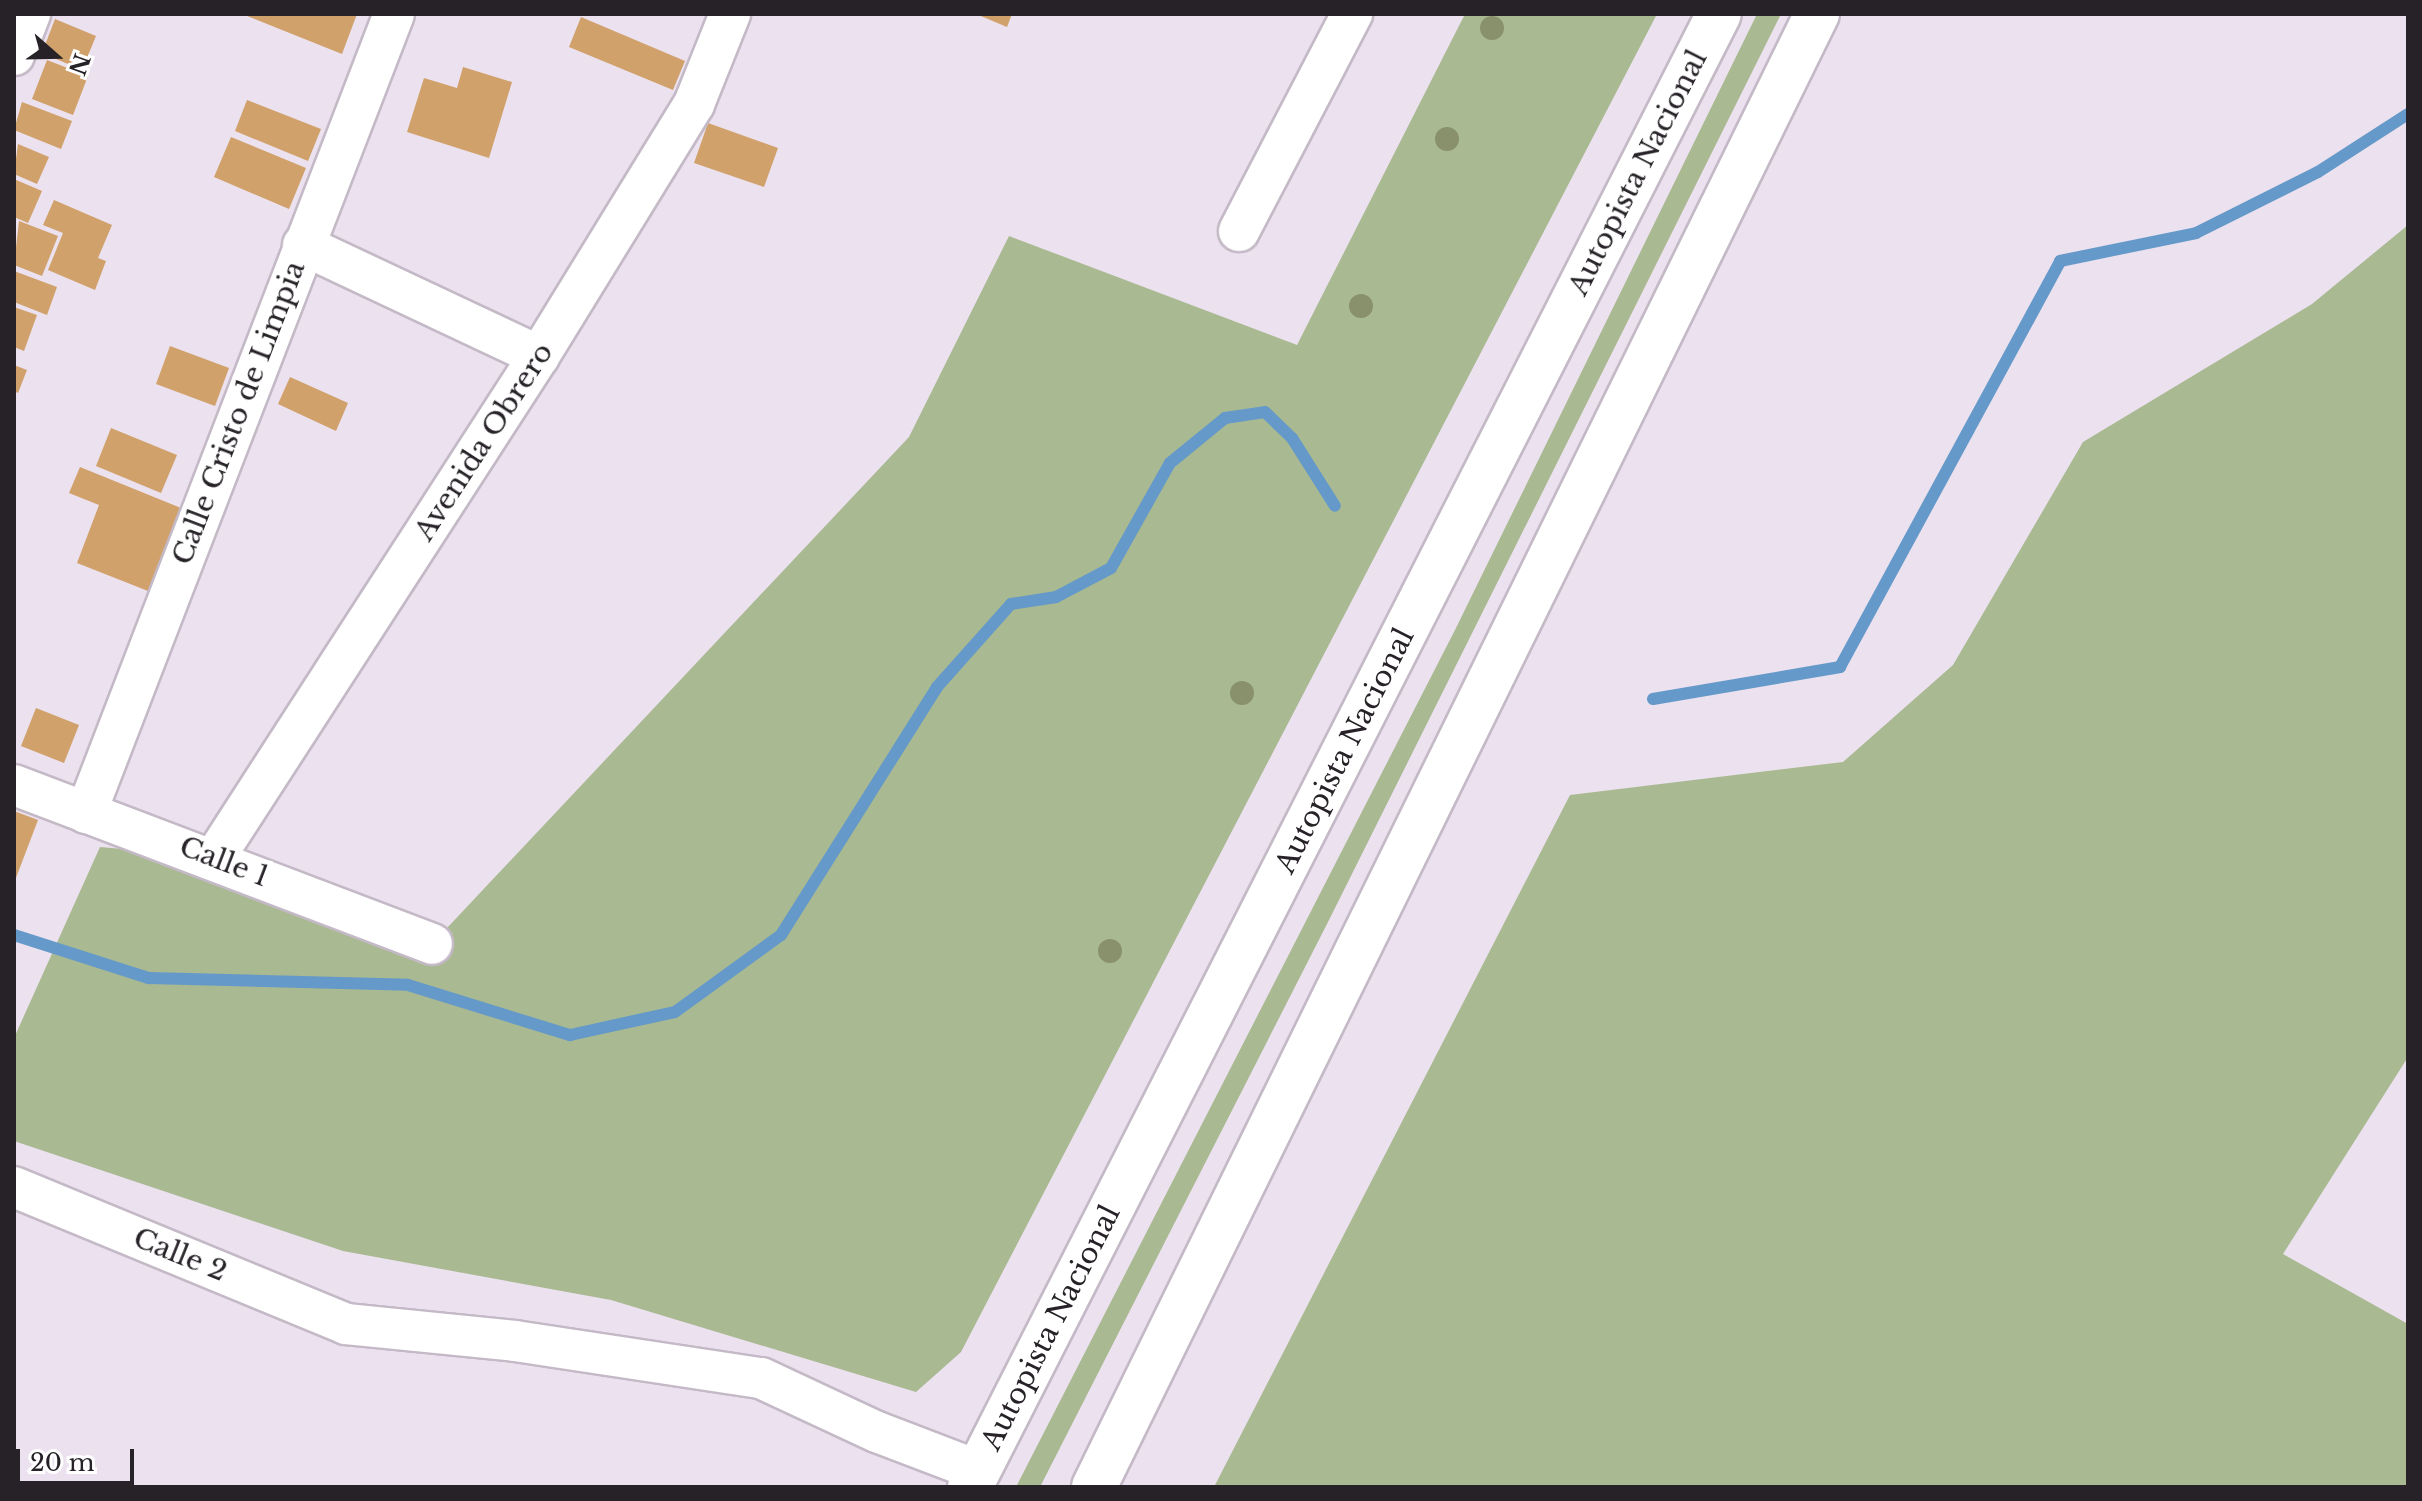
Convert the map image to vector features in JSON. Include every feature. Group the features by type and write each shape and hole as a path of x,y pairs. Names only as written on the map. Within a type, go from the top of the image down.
{"highway":[{"name":"Autopista Nacional","path":"975,1479 1719,14"},
{"path":"1094,1487 1817,14"}],"street":[{"path":"14,55 30,14"},
{"name":"Calle Cristo de Limpia","path":"86,813 394,14"},
{"name":"Avenida Obrero","path":"215,857 539,356 694,104 730,14"},
{"path":"1239,231 1352,14"},
{"path":"303,245 539,356"},
{"name":"Calle 1","path":"14,785 215,857 432,944"},
{"name":"Calle 2","path":"14,1187 346,1324 515,1341 761,1378 975,1479"}],"green space":[{"path":"1465,14 1657,14 961,1352 916,1392 611,1300 343,1251 14,1141 14,1038 100,847 215,857 432,944 909,437 1009,236 1297,345"},
{"path":"1757,14 1781,14 1327,924 1040,1487 1016,1487 1455,630"},
{"path":"2408,225 2408,1057 2283,1254 2408,1324 2408,1487 1214,1487 1570,795 1843,762 1953,665 2083,442 2312,304"}],"building":[{"path":"242,14 357,14 342,54"},
{"path":"976,14 1012,14 1007,27"},
{"path":"581,17 685,61 673,90 569,47"},
{"path":"55,19 96,36 82,70 42,53"},
{"path":"47,60 88,76 73,115 32,99"},
{"path":"463,67 512,82 489,158 407,132 424,78 457,88"},
{"path":"247,100 321,129 308,161 235,131"},
{"path":"22,102 72,121 61,149 14,130"},
{"path":"708,123 778,148 764,187 694,163"},
{"path":"231,137 306,168 289,209 214,177"},
{"path":"18,144 49,157 37,184 14,174"},
{"path":"14,179 42,191 28,223 14,217"},
{"path":"54,200 112,225 98,258 106,261 95,290 48,270 63,233 43,225"},
{"path":"19,221 58,236 42,276 14,265"},
{"path":"14,271 57,287 47,315 14,302"},
{"path":"14,307 37,315 24,351 14,347"},
{"path":"170,346 229,368 215,406 156,384"},
{"path":"14,365 27,370 18,393 14,391"},
{"path":"290,377 348,403 336,431 278,404"},
{"path":"111,428 177,455 161,493 96,466"},
{"path":"80,467 181,508 148,591 77,563 99,505 69,493"},
{"path":"36,708 79,725 64,763 21,746"},
{"path":"14,811 38,820 14,883"}],"waterway":[{"path":"1653,699 1840,667 2060,261 2196,233 2318,172 2408,114"},
{"path":"14,935 149,978 408,985 570,1035 675,1012 781,935 937,687 1011,604 1056,597 1111,568 1170,463 1225,418 1265,412 1292,438 1335,506"}]}
